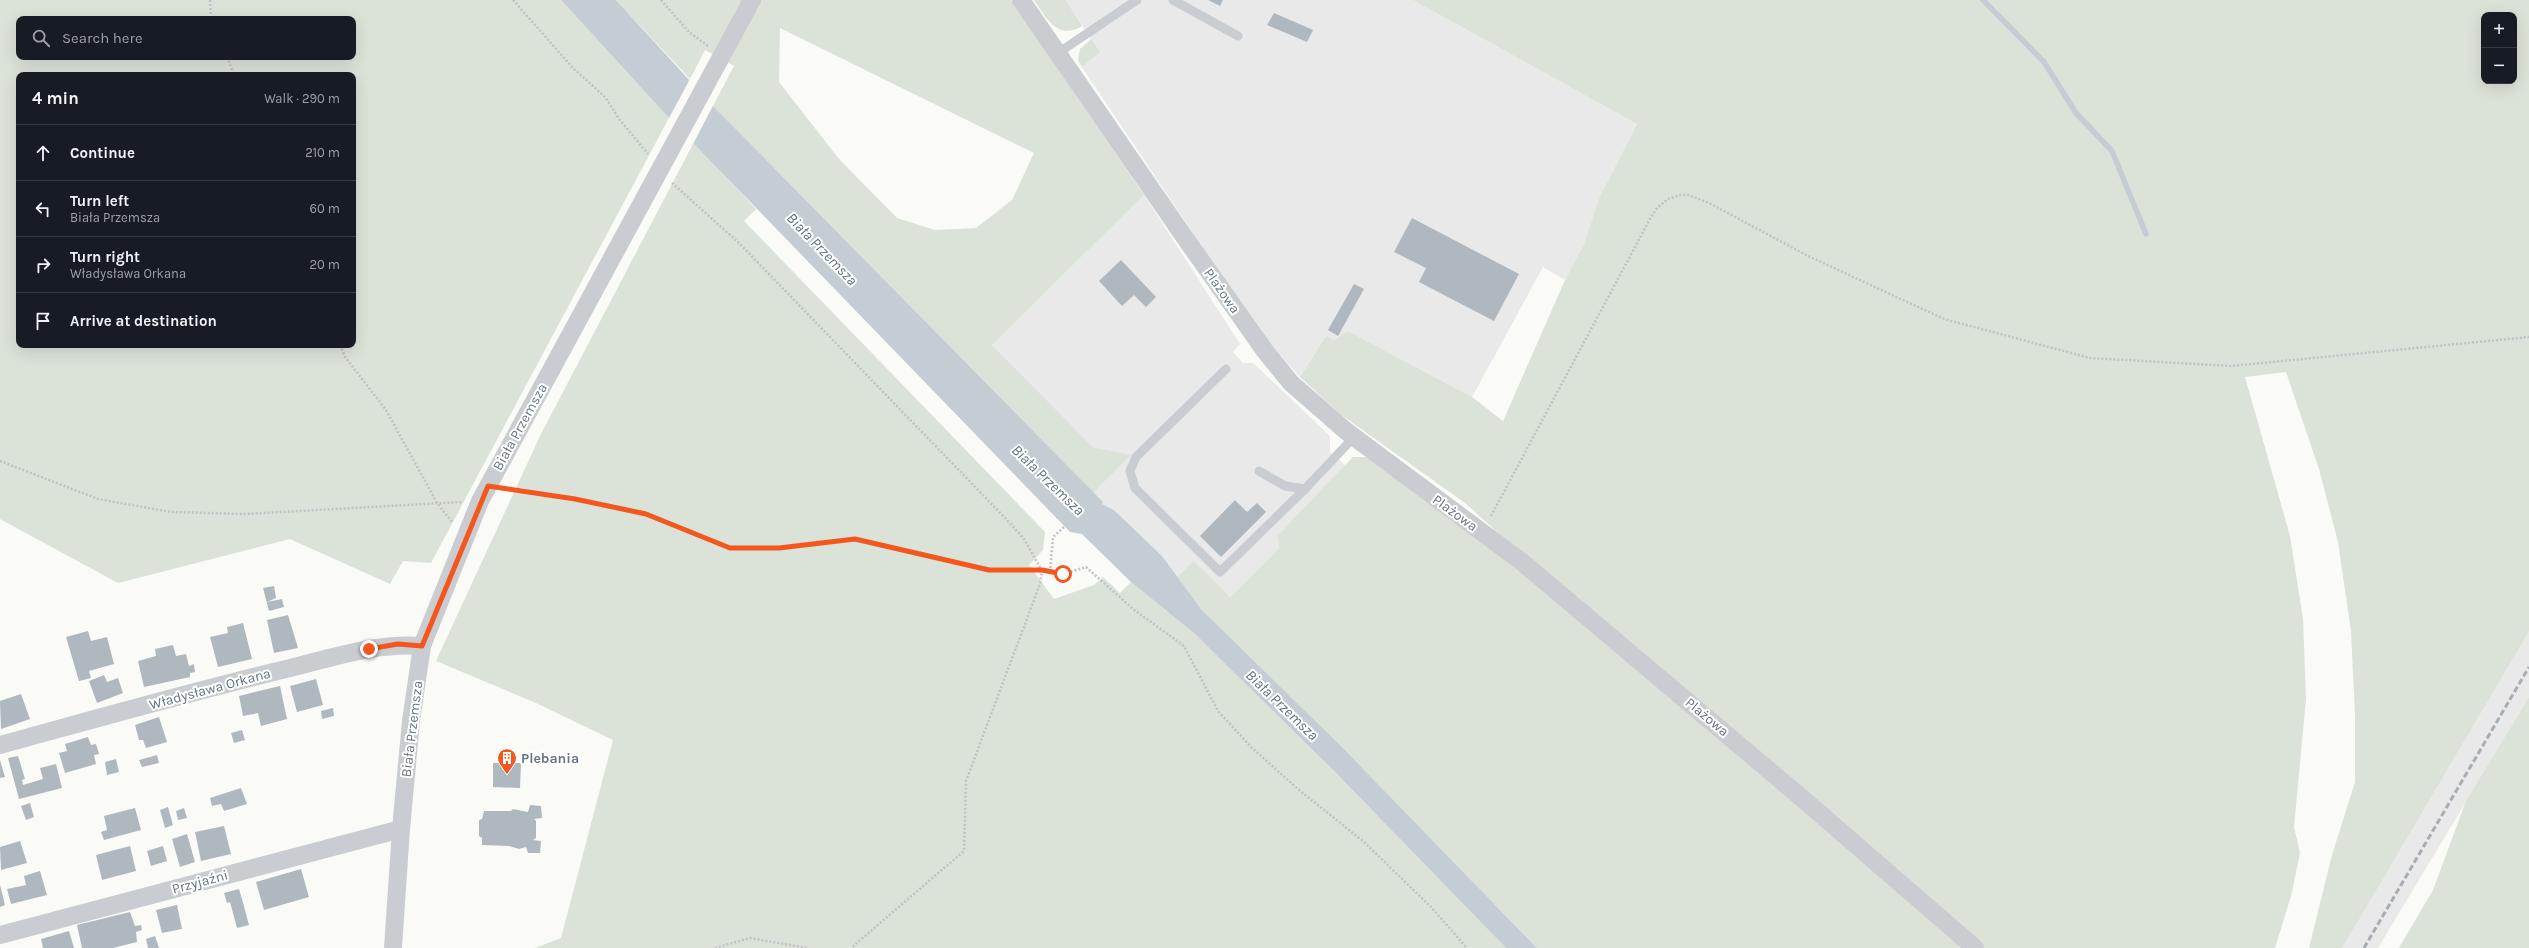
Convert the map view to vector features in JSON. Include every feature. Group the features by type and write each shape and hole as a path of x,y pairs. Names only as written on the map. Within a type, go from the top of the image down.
{"street":[{"name":"Biała Przemsza","path":"394,948 401,829 412,721 422,646 484,493 752,0"},
{"name":"Plażowa","path":"1021,0 1265,351 1291,383 1354,437 1522,562 1719,728 1975,948"},
{"name":"Władysława Orkana","path":"0,745 214,686 362,651 398,644 422,646"},
{"name":"Przyjaźni","path":"0,935 401,829"}],"lane":[{"path":"1058,53 1137,0"},
{"path":"1173,0 1238,36"},
{"path":"1226,369 1136,457 1130,470 1135,488 1220,572 1305,489 1354,437"},
{"path":"1259,471 1285,486 1305,489"}],"path":[{"path":"210,0 211,16"},
{"path":"513,0 573,68 606,98 619,119 648,154 654,160 666,160 669,180 738,242 1009,522 1024,539 1042,570 1040,584 966,781 964,851 851,948"},
{"path":"661,0 689,32 721,56"},
{"path":"228,60 233,72"},
{"path":"1482,533 1650,218 1657,208 1668,199 1680,195 1689,195 1711,204 1808,256 1944,319 2090,358 2231,366 2529,337"},
{"path":"341,348 345,357 386,410 437,503 465,538"},
{"path":"0,460 98,499 170,512 245,514 437,503 484,493 575,499 646,514 730,548 779,548 855,539 989,570 1042,570 1063,574 1086,567 1132,609 1184,646 1218,711 1247,743 1300,790 1364,842 1431,907 1467,948"},
{"path":"1050,572 1053,537 1064,527"},
{"path":"715,948 750,938 808,948"}],"shaded area":[{"path":"0,0 561,0 669,118 431,563 403,561 390,584 290,539 118,583 0,519"},
{"path":"616,0 1011,0 1144,195 992,345 1093,447 1131,455 1093,493 713,106 734,66 705,50 690,79","holes":["780,28 1034,153 1012,200 976,228 935,230 897,218 839,159 779,82"]},
{"path":"1034,0 1066,0 1082,26 1074,30 1066,31 1059,29 1048,20"},
{"path":"1066,0 1413,0 1637,124 1599,198 1584,244 1565,280 1543,267 1472,397 1348,331 1334,340 1326,336 1300,377 1259,332 1082,67 1099,52"},
{"path":"1413,0 2529,0 2529,631 2342,948 2309,948 2332,855 2355,782 2355,716 2351,631 2338,542 2319,469 2286,372 2245,377 2290,536 2303,619 2306,699 2294,827 2300,853 2291,896 2275,948 1537,948 1342,747 1201,609 1177,577 1194,561 1230,597 1279,548 1277,536 1353,457 1368,457 1488,547 1497,532 1465,503 1340,414 1300,377 1326,336 1334,340 1348,331 1472,397 1503,421 1565,280 1584,244 1599,198 1637,124"},
{"path":"1091,39 1100,52 1082,67 1078,60 1080,49"},
{"path":"694,142 756,209 744,221 1045,532 1043,550 1029,565 1054,599 1094,585 1103,577 1120,593 1131,582 1195,634 1335,772 1506,948 535,948 561,938 613,740 536,703 436,661 541,434"},
{"path":"1144,195 1240,344 1233,352 1243,363 1253,363 1330,436 1330,452 1346,466 1277,536 1279,548 1230,597 1194,561 1177,577 1162,556 1114,510 1102,504 1103,502 1093,493 1130,455 1093,447 992,345"},
{"path":"2529,630 2529,697 2378,948 2341,948"},
{"path":"2529,697 2529,948 2399,948 2433,890 2466,801"}],"water":[{"path":"561,0 616,0 713,106 1103,502 1102,504 1114,510 1162,556 1201,609 1342,747 1537,948 1506,948 1335,772 1195,634 1131,582 1082,534 1070,532 669,118"}],"pier":[{"path":"691,77 714,104 693,144 668,120"}],"building":[{"path":"1208,0 1223,0 1220,6"},
{"path":"1274,13 1313,30 1307,42 1267,25"},
{"path":"1412,218 1519,274 1494,321 1419,282 1426,268 1394,252"},
{"path":"1121,260 1156,297 1146,307 1134,295 1122,306 1099,281"},
{"path":"1354,284 1364,289 1338,336 1328,330"},
{"path":"1235,500 1247,512 1257,503 1266,512 1221,557 1200,536"},
{"path":"274,586 276,598 267,602 282,599 284,607 269,611 263,588"},
{"path":"288,615 298,648 274,653 267,620"},
{"path":"243,623 252,659 218,667 210,637 228,633 227,627"},
{"path":"88,631 91,641 107,637 114,664 89,671 91,678 79,681 66,637"},
{"path":"173,645 176,656 186,654 189,666 194,664 195,672 190,673 190,677 144,687 138,661 156,656 155,649"},
{"path":"104,675 107,682 118,678 123,693 97,703 89,681"},
{"path":"316,679 323,705 297,712 290,686"},
{"path":"280,686 287,719 261,726 258,713 243,716 239,696"},
{"path":"21,694 30,719 1,729 0,701"},
{"path":"333,708 334,716 322,719 321,711"},
{"path":"159,717 167,742 146,748 143,740 139,740 135,725"},
{"path":"242,730 245,740 234,743 231,733"},
{"path":"88,737 91,745 96,744 99,754 94,755 96,764 65,773 59,753 67,751 65,744"},
{"path":"157,755 159,763 142,767 139,760"},
{"path":"18,756 25,779 22,780 23,785 43,779 40,768 56,764 62,788 19,799 8,758"},
{"path":"116,759 119,772 107,775 105,762"},
{"path":"0,760 5,777 0,778"},
{"name":"Plebania","path":"493,763 521,763 520,788 493,787"},
{"path":"241,788 247,804 224,811 221,804 212,806 210,798"},
{"path":"30,803 34,817 26,820 21,806"},
{"path":"530,805 541,806 542,818 534,819 536,821 536,838 533,840 541,841 540,853 528,853 526,847 519,849 509,846 482,845 482,838 479,836 479,820 482,819 484,811 511,811 513,809 528,812"},
{"path":"168,807 173,825 165,828 160,810"},
{"path":"135,808 141,830 104,840 101,832 107,830 104,816"},
{"path":"184,808 187,818 178,820 176,811"},
{"path":"224,826 231,854 201,861 195,832"},
{"path":"187,834 195,862 180,867 172,839"},
{"path":"20,841 27,863 1,870 0,847"},
{"path":"130,846 136,871 102,880 96,855"},
{"path":"163,846 167,861 151,866 147,851"},
{"path":"301,869 309,897 264,910 256,882"},
{"path":"40,871 47,895 11,904 7,889 26,885 24,876"},
{"path":"0,885 5,905 0,907"},
{"path":"239,889 249,925 237,928 230,902 227,903 224,893"},
{"path":"177,905 182,929 162,933 156,910"},
{"path":"130,912 135,926 141,925 142,930 136,932 137,942 113,948 82,948 77,925"},
{"path":"69,931 74,948 43,948 41,939"},
{"path":"155,936 159,948 148,948 146,939"}],"waterway":[{"path":"1983,0 2044,62 2076,113 2112,151 2146,234"}],"railway":[{"path":"2364,948 2529,667"}],"place":[{"name":"Plebania","path":"507,775"}],"route":[{"path":"369,649 398,644 422,646 480,501 488,486 575,499 646,514 730,548 779,548 855,539 989,570 1027,572 1042,570 1063,574"}]}
